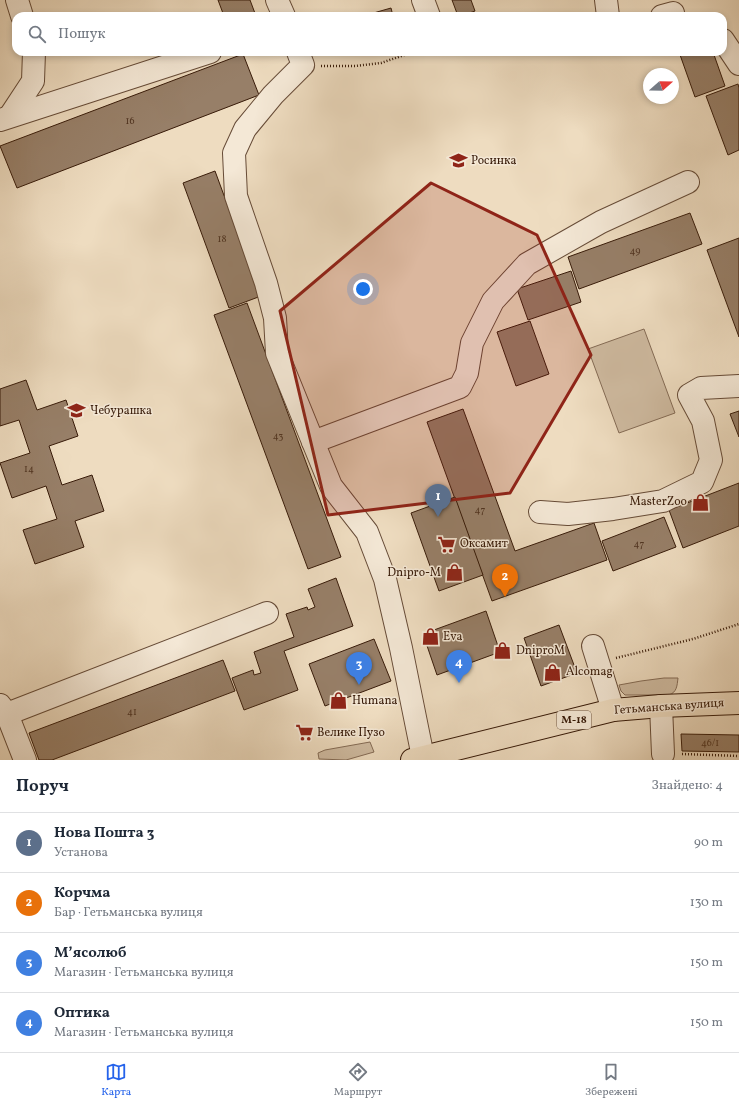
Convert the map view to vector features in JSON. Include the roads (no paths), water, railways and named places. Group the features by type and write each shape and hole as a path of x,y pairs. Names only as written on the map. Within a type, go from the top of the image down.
{"highway":[{"name":"Гетьманська вулиця","path":"417,759 613,710 739,702"}],"street":[{"path":"17,0 21,12"},
{"path":"277,0 282,12"},
{"path":"423,0 428,12"},
{"path":"606,0 608,12"},
{"path":"727,46 739,64"},
{"path":"5,118 33,81 34,56"},
{"path":"5,118 198,56"},
{"path":"300,58 273,95 245,129 234,153 236,196 266,283 275,318 277,353 331,486 367,532 385,579 401,648 417,759"},
{"path":"312,442 460,387 467,373 472,343 493,301 527,264 601,222 688,182"},
{"path":"540,512 568,514 612,510 663,501 702,482 711,460 703,421 689,395 701,388 739,386"},
{"path":"25,760 4,710 267,613"},
{"path":"596,654 613,710"},
{"path":"661,706 663,754"}],"place":[{"name":"Росинка","path":"458,161"},
{"name":"Чебурашка","path":"77,411"},
{"name":"MasterZoo","path":"700,502"},
{"name":"Нова Пошта 3","path":"438,517"},
{"name":"Оксамит","path":"447,544"},
{"name":"Dnipro-M","path":"454,573"},
{"name":"Корчма","path":"505,597"},
{"name":"Eva","path":"430,637"},
{"name":"DniproM","path":"503,651"},
{"name":"Alcomag","path":"553,672"},
{"name":"Оптика","path":"459,683"},
{"name":"Мʼясолюб","path":"359,685"},
{"name":"Humana","path":"339,701"},
{"name":"Велике Пузо","path":"304,733"}]}
